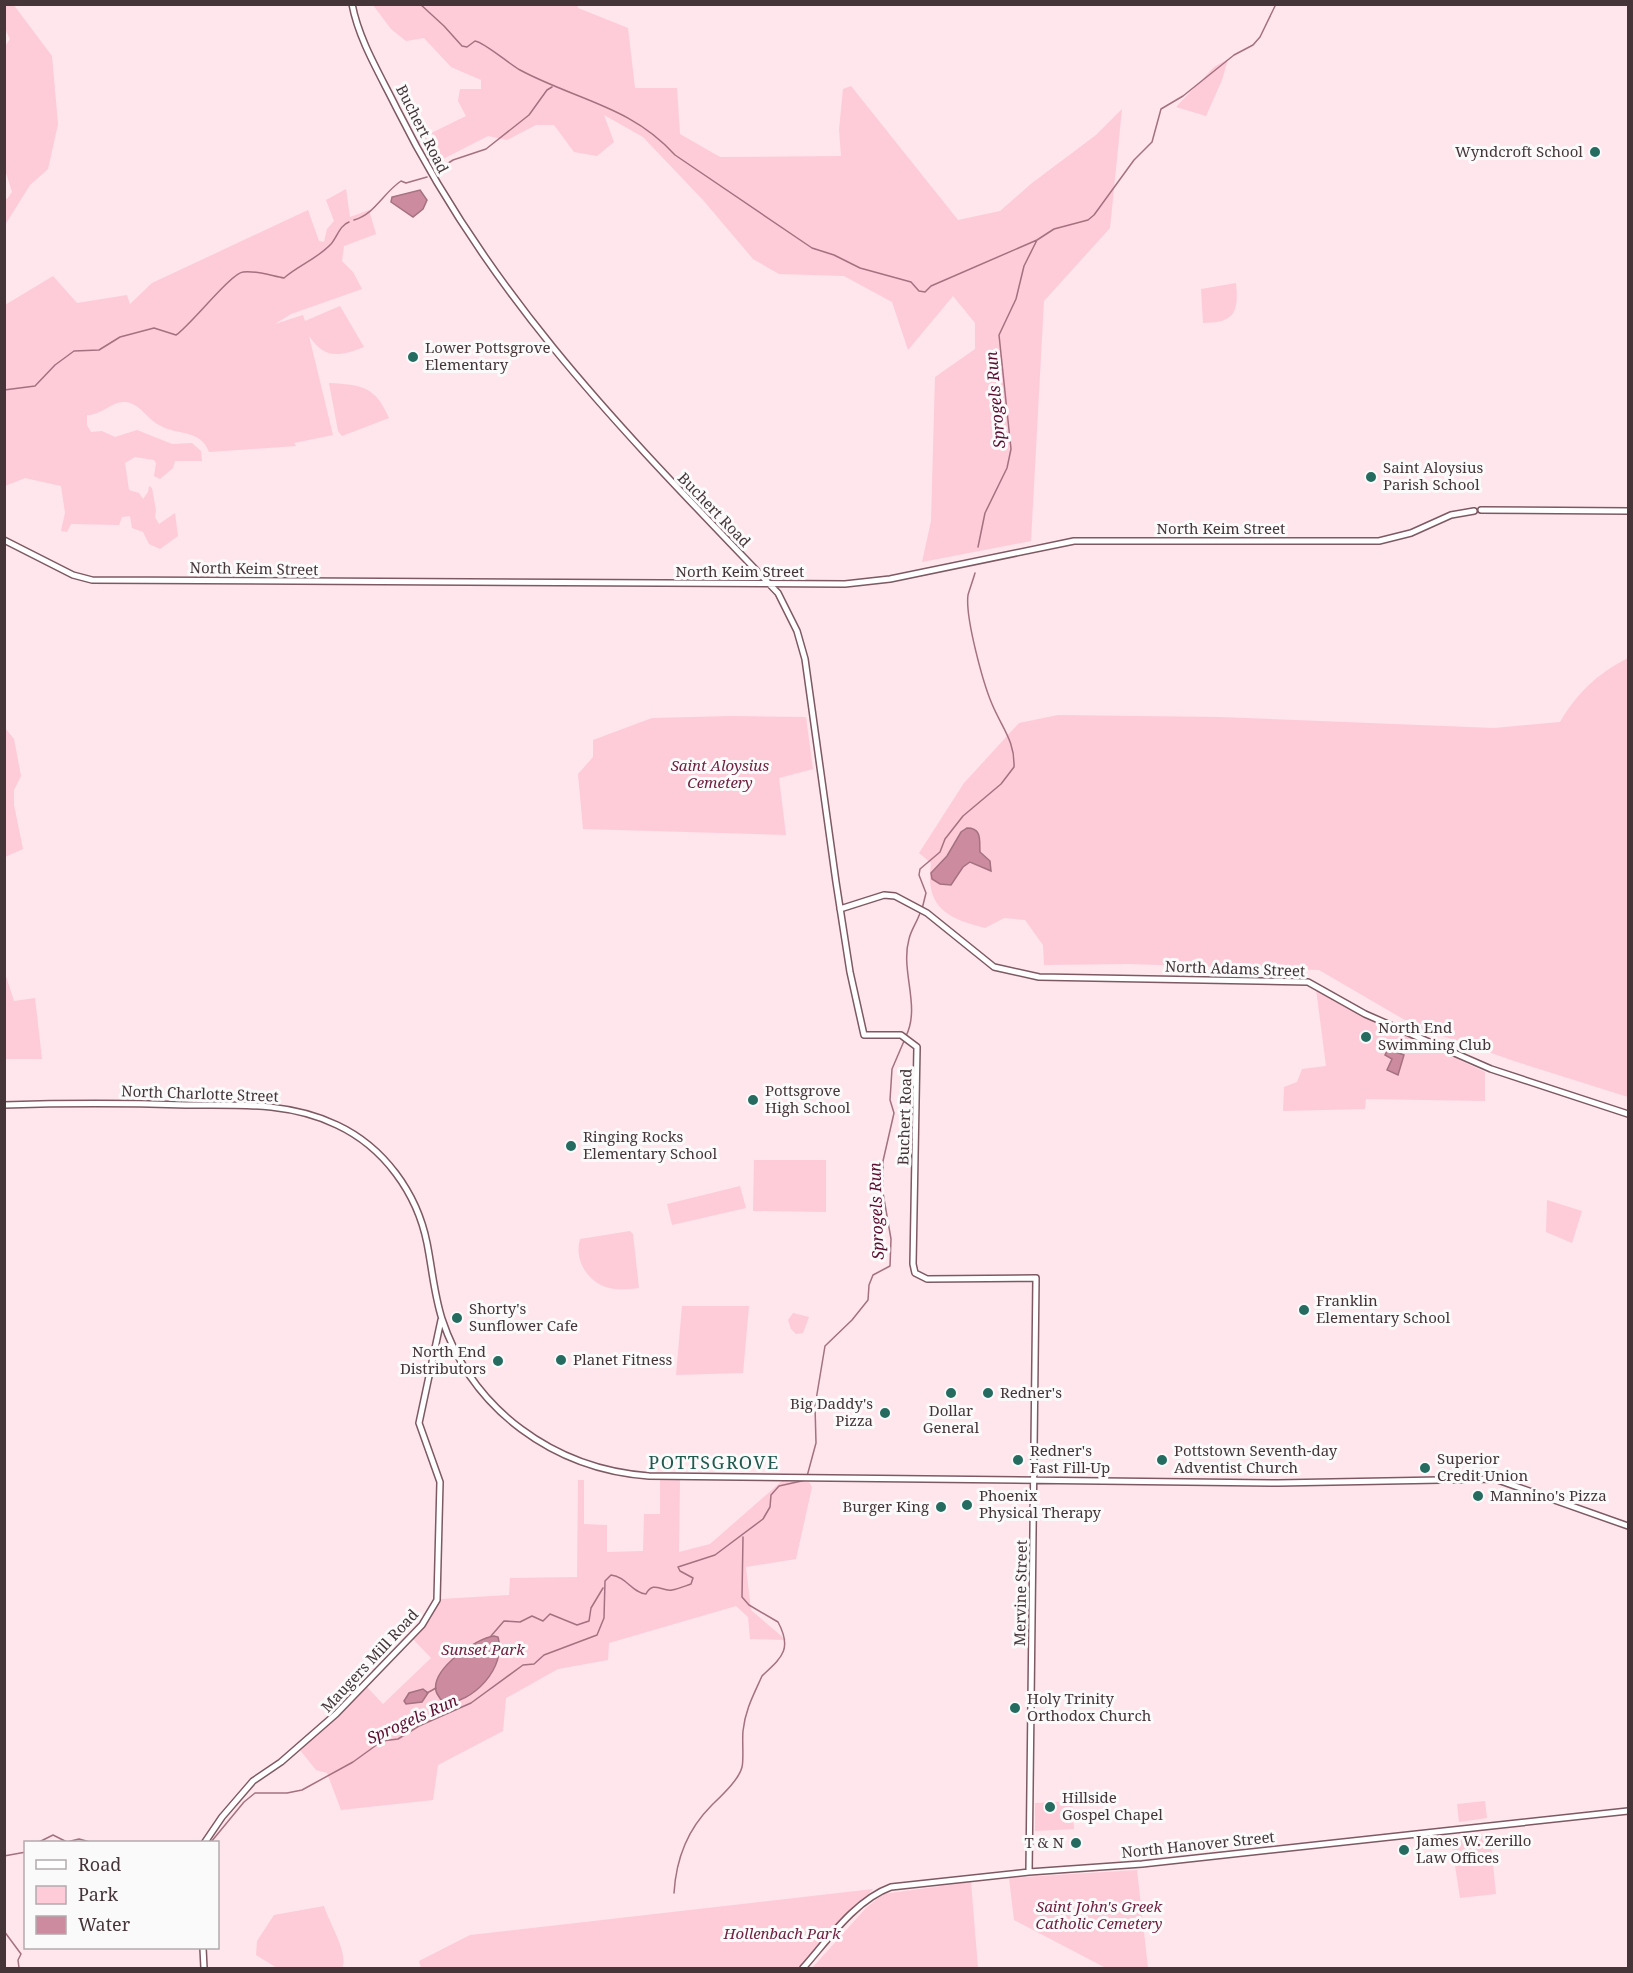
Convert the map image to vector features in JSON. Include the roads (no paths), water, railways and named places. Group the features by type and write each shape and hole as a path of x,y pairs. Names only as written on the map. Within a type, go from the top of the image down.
{"street":[{"name":"Buchert Road","path":"352,4 363,39 421,158 499,280 569,370 614,422 769,584 785,604 803,652 850,972 864,1035 905,1037 917,1047 919,1059 913,1264 920,1278 1036,1278"},
{"name":"North Keim Street","path":"4,540 73,575 92,580 769,584 869,582 1074,541 1379,541 1411,533 1451,515 1478,511 1629,512"},
{"name":"North Adams Street","path":"840,909 884,895 895,896 927,913 994,967 1039,977 1308,982 1354,1008 1491,1069 1629,1114"},
{"name":"North Charlotte Street","path":"4,1105 248,1105 304,1111 340,1126 371,1146 406,1188 425,1233 442,1318 457,1355 485,1396 516,1426 566,1456 609,1471 641,1476 1034,1480"},
{"name":"Mervine Street","path":"1029,1872 1036,1278"},
{"name":"Maugers Mill Road","path":"206,1841 222,1817 254,1780 316,1733 406,1642 430,1614 437,1600 440,1482 420,1431 420,1412 442,1318"},
{"path":"1034,1480 1278,1483 1495,1479 1629,1526"},
{"name":"North Hanover Street","path":"803,1968 860,1907 883,1890 904,1885 1029,1872 1142,1864 1629,1811"},
{"path":"203,1949 204,1968"}],"water":[{"path":"420,190 427,200 423,209 413,217 391,202 392,197"},
{"path":"967,828 976,830 978,833 980,852 990,861 991,871 970,862 963,867 951,885 940,884 932,879 931,873 947,856 961,832"},
{"path":"1388,1049 1404,1055 1398,1075 1387,1070 1392,1059 1385,1055"},
{"path":"494,1636 498,1637 497,1660 485,1682 466,1697 454,1702 443,1703 436,1691 436,1682 440,1673 466,1648"},
{"path":"423,1689 428,1693 422,1702 406,1704 404,1701 409,1693"}],"waterway":[{"path":"420,4 462,46 467,47 475,41 479,42 520,70 602,105 640,125 675,155 812,248 834,255 860,268 911,282 919,291 925,292 931,286 1037,240"},
{"name":"Sprogels Run","path":"978,547 985,513 1007,468 1011,449 999,335 1016,299 1024,266 1037,240 1054,229 1088,220 1094,215 1134,160 1152,142 1161,109 1183,96 1234,55 1253,45 1260,37 1276,4"},
{"path":"433,173 453,160 486,149 529,115 547,90 552,87"},
{"path":"354,220 368,213 401,181 406,183 427,177"},
{"path":"4,390 35,386 55,365 74,351 99,350 120,337 154,328 176,335 237,275 243,272 253,272 284,278 326,249 343,226 349,222"},
{"name":"Sprogels Run","path":"922,909 926,893 919,875 920,869 940,852 945,839 963,816 1001,784 1014,767 1010,742 988,694 972,634 968,595 975,573"},
{"name":"Sprogels Run","path":"906,1036 912,1013 907,951 910,936 920,913"},
{"name":"Sprogels Run","path":"212,1841 244,1802 255,1793 287,1793 302,1790 353,1762 382,1741 398,1739 419,1726 471,1703 523,1665 534,1664 544,1655 597,1635 604,1618 605,1581 611,1575 646,1594 655,1587 672,1590 691,1584 693,1578 680,1571 678,1567 715,1555 763,1519 770,1507 771,1495 779,1486 806,1480 816,1443 815,1406 825,1346 852,1320 868,1300 869,1285 873,1275 890,1266 891,1239 883,1193 883,1161 894,1113 890,1100 892,1069 904,1041"},
{"path":"674,1893 680,1857 689,1835 740,1772 743,1764 744,1723 748,1709 762,1676 775,1664 785,1647 778,1622 749,1605 742,1597 743,1537"},
{"path":"491,1636 504,1621 520,1622 532,1616 543,1621 550,1614 577,1625 589,1621 591,1608 603,1588"},
{"path":"427,1693 436,1688"},
{"name":"Sprogels Run","path":"41,1841 53,1835 65,1841"},
{"name":"Sprogels Run","path":"71,1841 79,1839 86,1841"},
{"name":"Sprogels Run","path":"4,1856 24,1852"},
{"path":"4,1931 21,1954 18,1960 19,1968"}],"place":[{"name":"Wyndcroft School","path":"1595,152"},
{"name":"Lower Pottsgrove Elementary","path":"413,357"},
{"name":"Saint Aloysius Parish School","path":"1371,477"},
{"name":"North End Swimming Club","path":"1366,1037"},
{"name":"Pottsgrove High School","path":"753,1100"},
{"name":"Ringing Rocks Elementary School","path":"571,1146"},
{"name":"Franklin Elementary School","path":"1304,1310"},
{"name":"Shorty's Sunflower Cafe","path":"457,1318"},
{"name":"Planet Fitness","path":"561,1360"},
{"name":"North End Distributors","path":"498,1361"},
{"name":"Dollar General","path":"951,1393"},
{"name":"Redner's","path":"988,1393"},
{"name":"Big Daddy's Pizza","path":"885,1413"},
{"name":"Redner's Fast Fill-Up","path":"1018,1460"},
{"name":"Pottstown Seventh-day Adventist Church","path":"1162,1460"},
{"name":"Superior Credit Union","path":"1425,1468"},
{"name":"Mannino's Pizza","path":"1478,1496"},
{"name":"Phoenix Physical Therapy","path":"967,1505"},
{"name":"Burger King","path":"941,1507"},
{"name":"Holy Trinity Orthodox Church","path":"1015,1708"},
{"name":"Hillside Gospel Chapel","path":"1050,1807"},
{"name":"T & N","path":"1076,1843"},
{"name":"James W. Zerillo Law Offices","path":"1404,1850"}],"district":[{"name":"POTTSGROVE","path":"714,1463"}],"park label":[{"name":"Saint Aloysius Cemetery","path":"720,774"},
{"name":"Sunset Park","path":"483,1650"},
{"name":"Saint John's Greek Catholic Cemetery","path":"1099,1916"},
{"name":"Hollenbach Park","path":"782,1934"}]}
